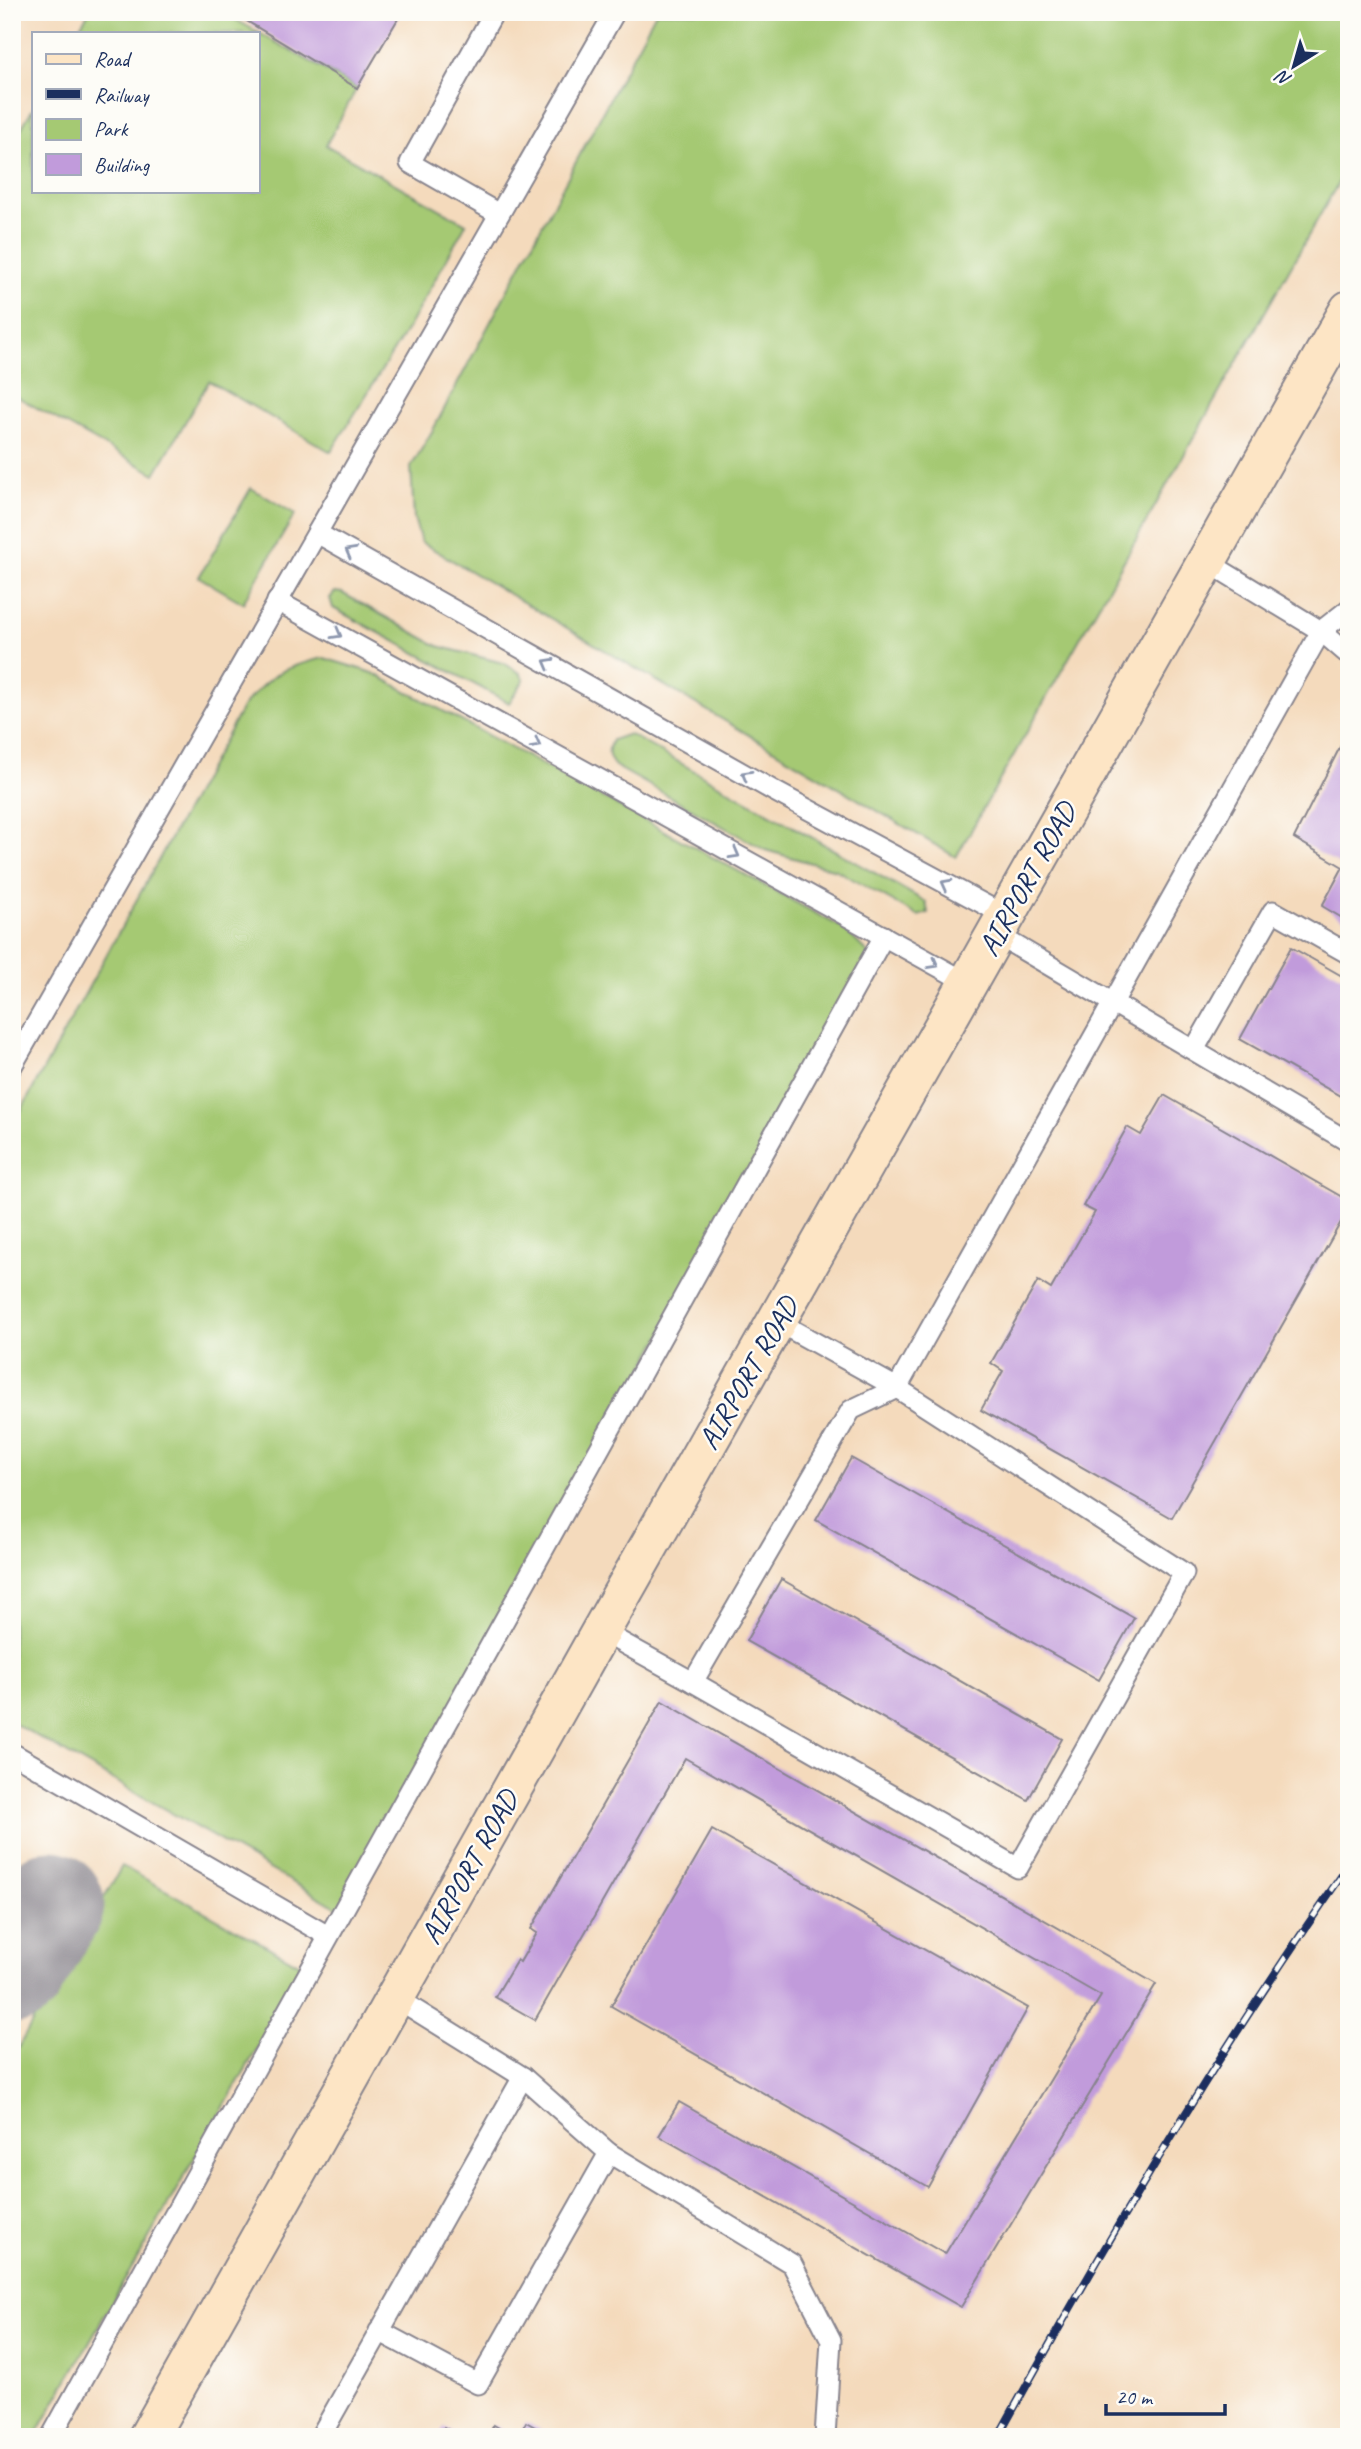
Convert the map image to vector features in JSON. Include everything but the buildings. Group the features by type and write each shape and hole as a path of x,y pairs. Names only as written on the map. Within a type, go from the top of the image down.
{"street":[{"name":"AIRPORT ROAD","path":"148,2437 1349,310"}],"lane":[{"path":"494,12 410,163 499,214"},
{"path":"12,1066 615,12"},
{"path":"317,533 774,791 1001,925 1114,1003 1349,1142"},
{"path":"1206,561 1321,631 1349,655"},
{"path":"277,601 968,983"},
{"path":"693,1682 851,1410 897,1388 1321,631 1349,609"},
{"path":"1194,1050 1273,911 1349,954"},
{"path":"51,2437 884,936"},
{"path":"601,1631 1018,1867 1184,1573 897,1388 778,1322"},
{"path":"12,1753 328,1936"},
{"path":"396,1998 523,2077 608,2153 792,2264 831,2340 825,2437"},
{"path":"320,2437 523,2077"},
{"path":"379,2330 478,2385 608,2153"}],"green space":[{"path":"89,12 222,12 258,32 77,32"},
{"path":"656,12 1349,12 1349,164 956,857 421,542 414,518 411,467"},
{"path":"259,33 357,88 326,145 466,224 409,326 331,452 209,381 155,474 12,394 12,144 32,110 32,192 259,192"},
{"path":"251,488 295,514 243,603 199,577"},
{"path":"335,592 342,593 438,646 503,663 520,673 524,680 509,703 333,608 330,598"},
{"path":"324,658 373,673 843,928 871,956 343,1911 12,1722 12,1127 243,706 278,673"},
{"path":"629,734 926,902 928,913 918,916 836,870 765,850 615,766 609,754 612,740"},
{"path":"122,1866 304,1967 35,2437 12,2437 12,2058"}],"taxiway":[{"path":"12,1971 51,1904"}],"railway":[{"path":"998,2437 1166,2146 1255,2004 1349,1865"}]}
